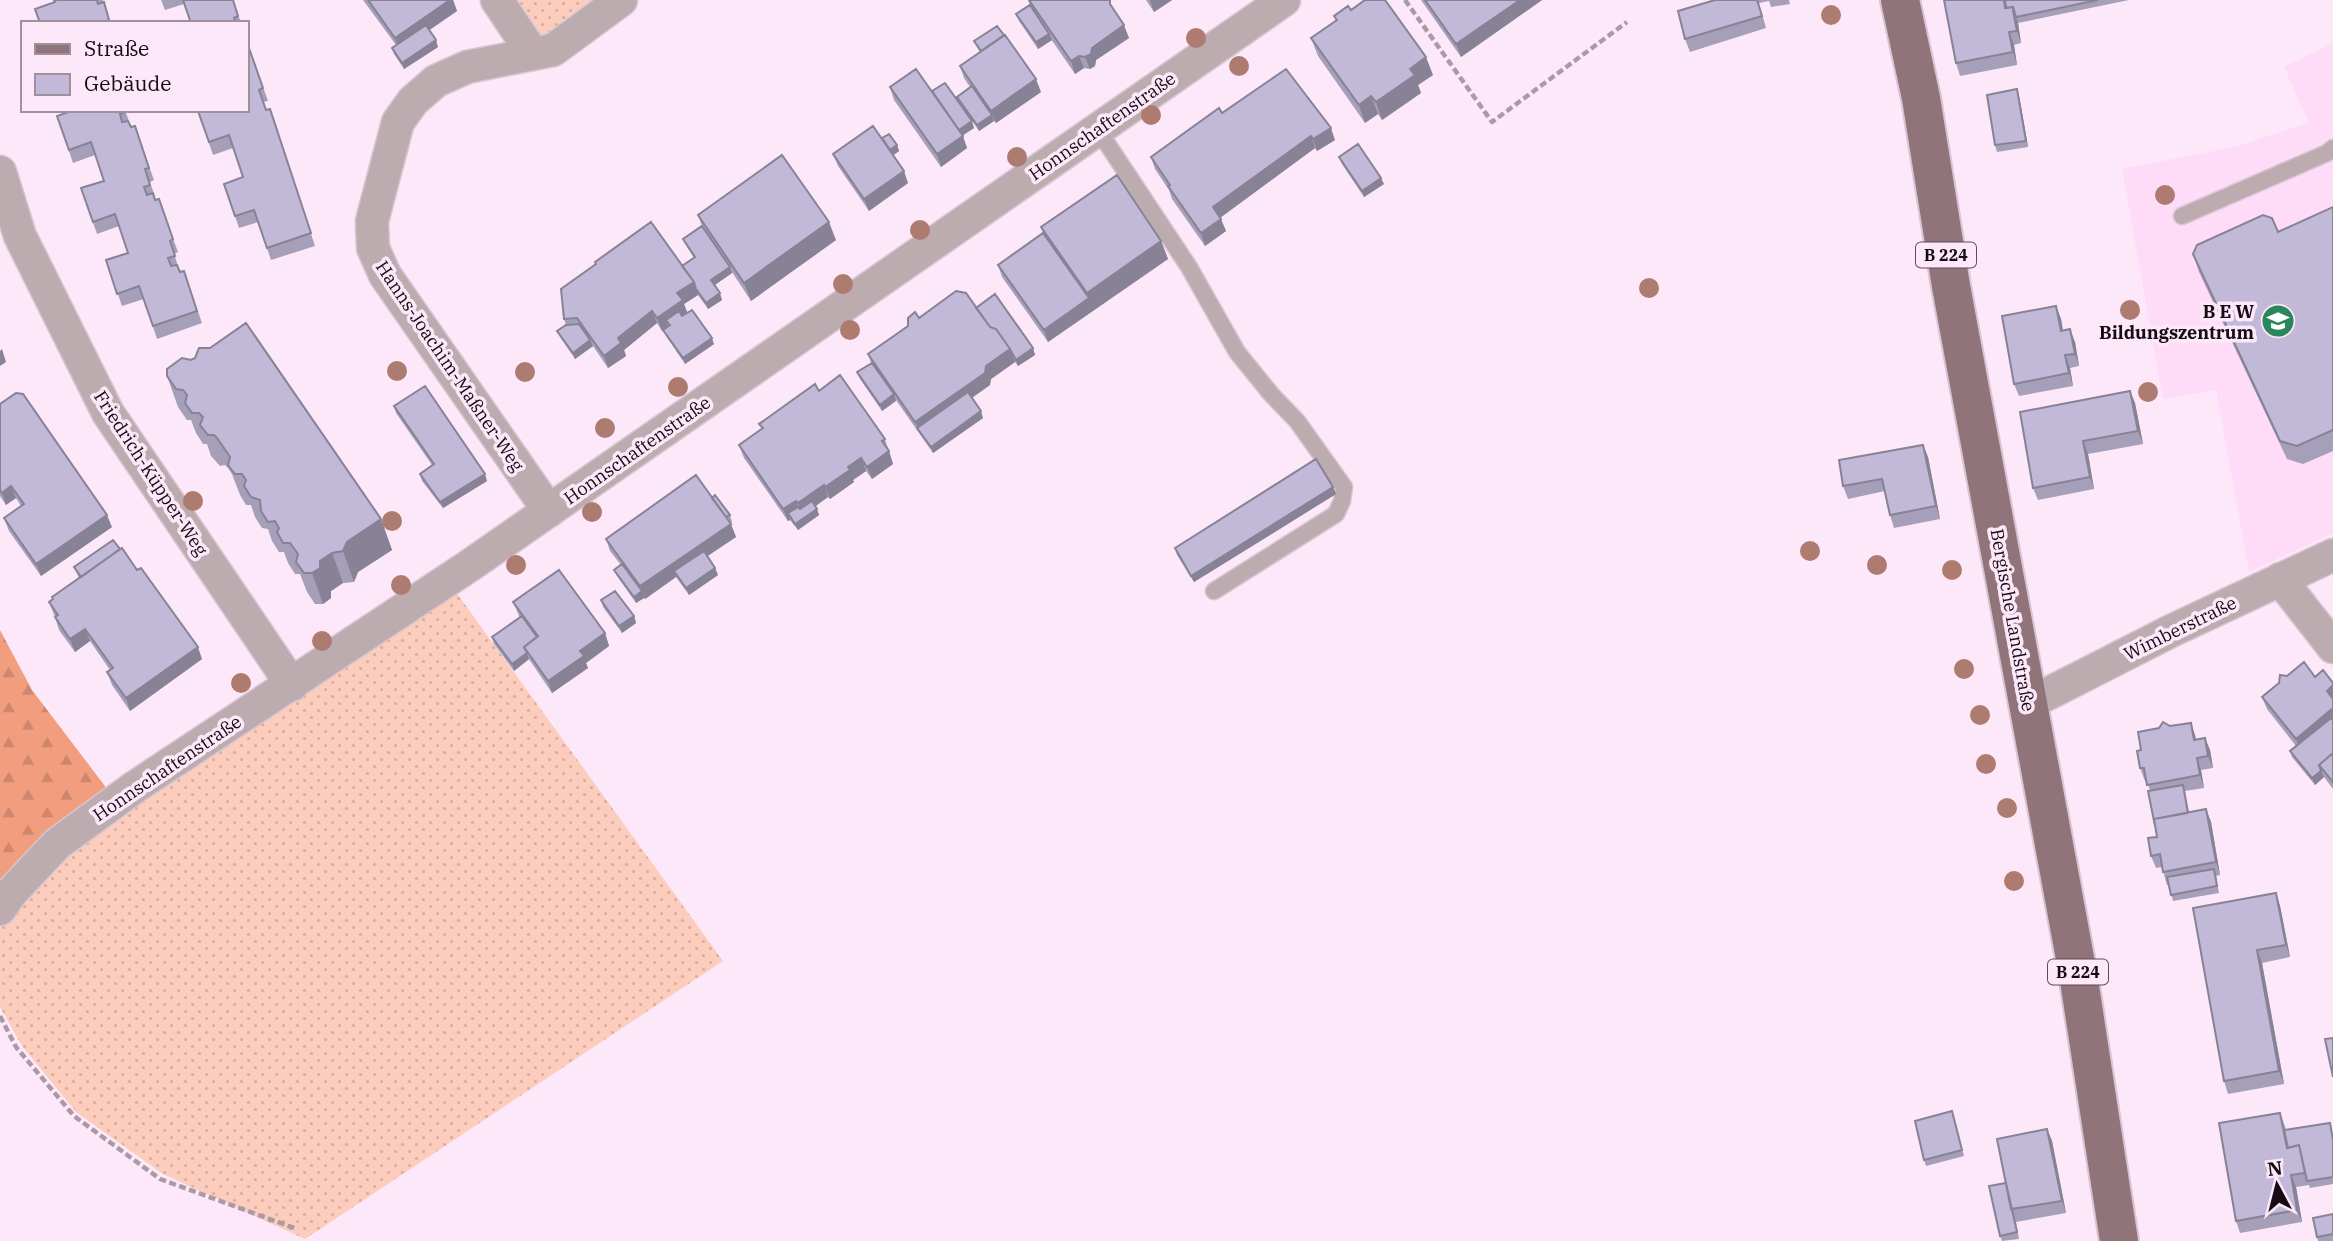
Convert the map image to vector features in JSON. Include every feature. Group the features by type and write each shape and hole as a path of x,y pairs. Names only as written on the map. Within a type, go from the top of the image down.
{"main road":[{"name":"Bergische Landstraße","path":"1900,0 1921,98 1951,286 2080,980 2119,1241"}],"street":[{"path":"497,0 533,54"},
{"name":"Hanns-Joachim-Maßner-Weg","path":"549,511 385,275 373,248 371,234 377,194 398,122 413,100 436,80 467,68 552,50 621,0"},
{"name":"Honnschaftenstraße","path":"0,909 10,894 57,844 135,786 292,685 549,511 1284,0"},
{"name":"Friedrich-Küpper-Weg","path":"0,172 20,236 108,413 292,685"},
{"name":"Wimberstraße","path":"2028,704 2333,555"},
{"path":"2280,579 2333,647"}],"lane":[{"path":"1098,130 1189,267 1237,352 1297,421 1344,487 1336,514 1214,591"},
{"path":"2182,216 2333,148"}],"path":[{"path":"1405,0 1492,122 1627,22"},
{"path":"0,1016 16,1047 74,1116 160,1179 297,1229"}],"shaded area":[{"path":"507,0 604,0 538,46"},
{"path":"2333,43 2333,533 2249,572 2216,390 2163,399 2122,169 2234,147 2309,123 2284,67"},
{"path":"448,581 723,961 305,1239 163,1174 76,1112 22,1046 0,1007 0,919 61,848"}],"green space":[{"path":"0,630 32,690 111,794 0,898"}],"building":[{"path":"54,0 97,0 98,4 104,2 109,20 39,21 35,9 55,2"},
{"path":"183,0 233,0 238,16 234,18 235,21 190,21"},
{"path":"368,0 450,0 395,38"},
{"path":"1029,0 1110,0 1124,25 1092,48 1091,54 1071,61"},
{"path":"1365,0 1385,0 1426,57 1410,69 1415,75 1376,102 1371,96 1359,105 1311,38 1337,20 1334,16 1348,6 1351,10"},
{"path":"1425,0 1520,0 1456,44"},
{"path":"1715,0 1757,0 1762,16 1685,39 1678,11"},
{"path":"1944,0 2004,0 2005,8 2013,7 2017,31 2009,32 2013,52 1956,63"},
{"path":"2005,0 2098,0 2016,17 2013,7 2006,8"},
{"path":"1030,5 1049,34 1036,42 1016,14"},
{"path":"426,25 436,40 402,63 392,48"},
{"path":"997,26 1004,35 981,51 974,41"},
{"path":"1005,35 1036,79 991,111 960,66"},
{"path":"248,48 263,88 259,90 266,110 270,109 311,233 267,248 254,210 235,216 224,184 243,177 229,135 209,142 198,112 248,112"},
{"path":"916,69 963,136 937,154 890,87"},
{"path":"1286,69 1331,128 1313,139 1311,136 1213,207 1221,219 1201,233 1151,157 1219,108 1222,113"},
{"path":"945,83 972,121 959,130 932,91"},
{"path":"972,86 992,115 977,125 957,97"},
{"path":"2017,89 2026,141 1995,145 1987,95"},
{"path":"68,112 126,112 120,114 122,122 128,121 131,127 135,126 149,168 145,169 150,185 144,187 147,195 153,193 155,200 159,199 173,239 170,241 175,256 168,258 171,266 177,265 180,272 184,271 197,311 153,326 139,286 117,294 106,260 128,253 115,214 93,222 81,188 104,181 91,142 69,150 57,116"},
{"path":"873,126 904,171 864,199 833,154"},
{"path":"889,134 897,145 890,150 882,138"},
{"path":"1358,144 1381,178 1362,191 1339,157"},
{"path":"782,155 829,222 744,283 698,215"},
{"path":"1117,175 1161,241 1087,293 1041,227"},
{"name":"B E W Bildungszentrum","path":"2333,207 2333,430 2297,446 2280,441 2193,254 2197,245 2263,215 2272,218 2278,232"},
{"path":"651,222 694,282 677,293 683,300 657,318 652,311 618,338 621,343 604,356 577,318 564,319 561,289"},
{"path":"702,226 730,267 711,280 720,293 706,303 682,266 695,257 683,239"},
{"path":"1043,233 1089,298 1044,330 998,265"},
{"path":"956,291 966,293 990,327 996,329 1010,349 986,366 985,373 915,422 868,354 908,326 908,318 915,312 919,318"},
{"path":"995,294 1033,348 1016,360 996,329 990,327 976,308"},
{"path":"2056,306 2061,331 2070,329 2075,354 2065,355 2069,373 2014,384 2002,316"},
{"path":"692,310 712,338 683,358 663,330 670,325 666,320 679,311 682,316"},
{"path":"246,323 381,519 347,542 343,551 332,553 320,561 320,568 312,573 304,573 296,562 298,554 290,543 283,543 275,521 268,522 261,511 260,500 251,497 244,486 246,480 242,474 235,474 228,465 230,457 217,438 208,435 200,425 203,417 199,413 192,413 185,403 187,395 183,390 176,389 167,376 167,369 182,358 195,358 199,348 210,348"},
{"path":"579,324 590,340 573,353 557,331 566,325"},
{"path":"872,363 894,394 880,405 857,372"},
{"path":"840,375 885,439 882,441 889,451 867,467 861,458 848,467 850,470 825,487 824,485 798,503 796,501 783,509 739,445 763,428 759,424 815,384 819,391"},
{"path":"425,386 485,474 440,502 420,474 434,464 394,406"},
{"path":"2130,391 2138,431 2083,441 2090,477 2033,488 2020,412"},
{"path":"968,392 981,411 931,447 917,428"},
{"path":"16,393 23,394 107,515 36,564 4,518 24,504 11,486 2,493 0,490 0,404"},
{"path":"1923,445 1936,506 1890,515 1882,479 1843,486 1839,460"},
{"path":"1316,459 1333,487 1191,576 1175,548"},
{"path":"696,475 731,524 640,586 606,539"},
{"path":"715,495 730,515 726,517 712,498"},
{"path":"812,501 817,509 795,524 788,513"},
{"path":"113,540 120,549 81,577 74,567"},
{"path":"122,548 137,570 141,568 198,647 126,698 107,672 113,668 85,629 70,639 55,617 58,615 49,602 52,597"},
{"path":"704,551 715,568 686,588 674,571"},
{"path":"622,564 642,591 634,597 614,570"},
{"path":"559,570 605,633 580,651 584,656 548,681 524,647 538,636 513,602"},
{"path":"615,591 634,616 619,626 601,600"},
{"path":"522,616 537,637 524,647 527,653 512,664 492,637"},
{"path":"2304,662 2315,677 2323,670 2333,683 2327,691 2333,699 2333,708 2296,739 2262,697 2279,683 2280,675 2287,676"},
{"path":"2331,718 2333,753 2319,765 2321,771 2312,778 2290,751"},
{"path":"2163,722 2170,726 2191,723 2194,740 2205,738 2208,756 2197,758 2200,775 2147,785 2137,751 2141,750 2138,732 2159,728"},
{"path":"2333,753 2333,782 2319,765"},
{"path":"2183,785 2188,813 2154,819 2155,826 2148,791"},
{"path":"2206,809 2216,862 2163,872 2160,854 2151,856 2148,838 2157,837 2154,819"},
{"path":"2214,869 2217,886 2171,895 2167,877"},
{"path":"2276,893 2286,945 2257,950 2279,1071 2224,1081 2193,908"},
{"path":"2333,1038 2333,1077 2325,1039"},
{"path":"1952,1111 1962,1150 1924,1160 1915,1121"},
{"path":"2280,1113 2287,1148 2299,1145 2305,1173 2291,1175 2297,1210 2236,1221 2219,1123"},
{"path":"2330,1123 2333,1177 2307,1181 2299,1145 2288,1148 2284,1130"},
{"path":"2047,1129 2062,1201 2011,1209 1997,1139"},
{"path":"2006,1183 2017,1232 2000,1236 1989,1186"},
{"path":"2333,1214 2333,1234 2317,1237 2313,1218"}],"place":[{"name":"B E W Bildungszentrum","path":"2278,321"}]}
